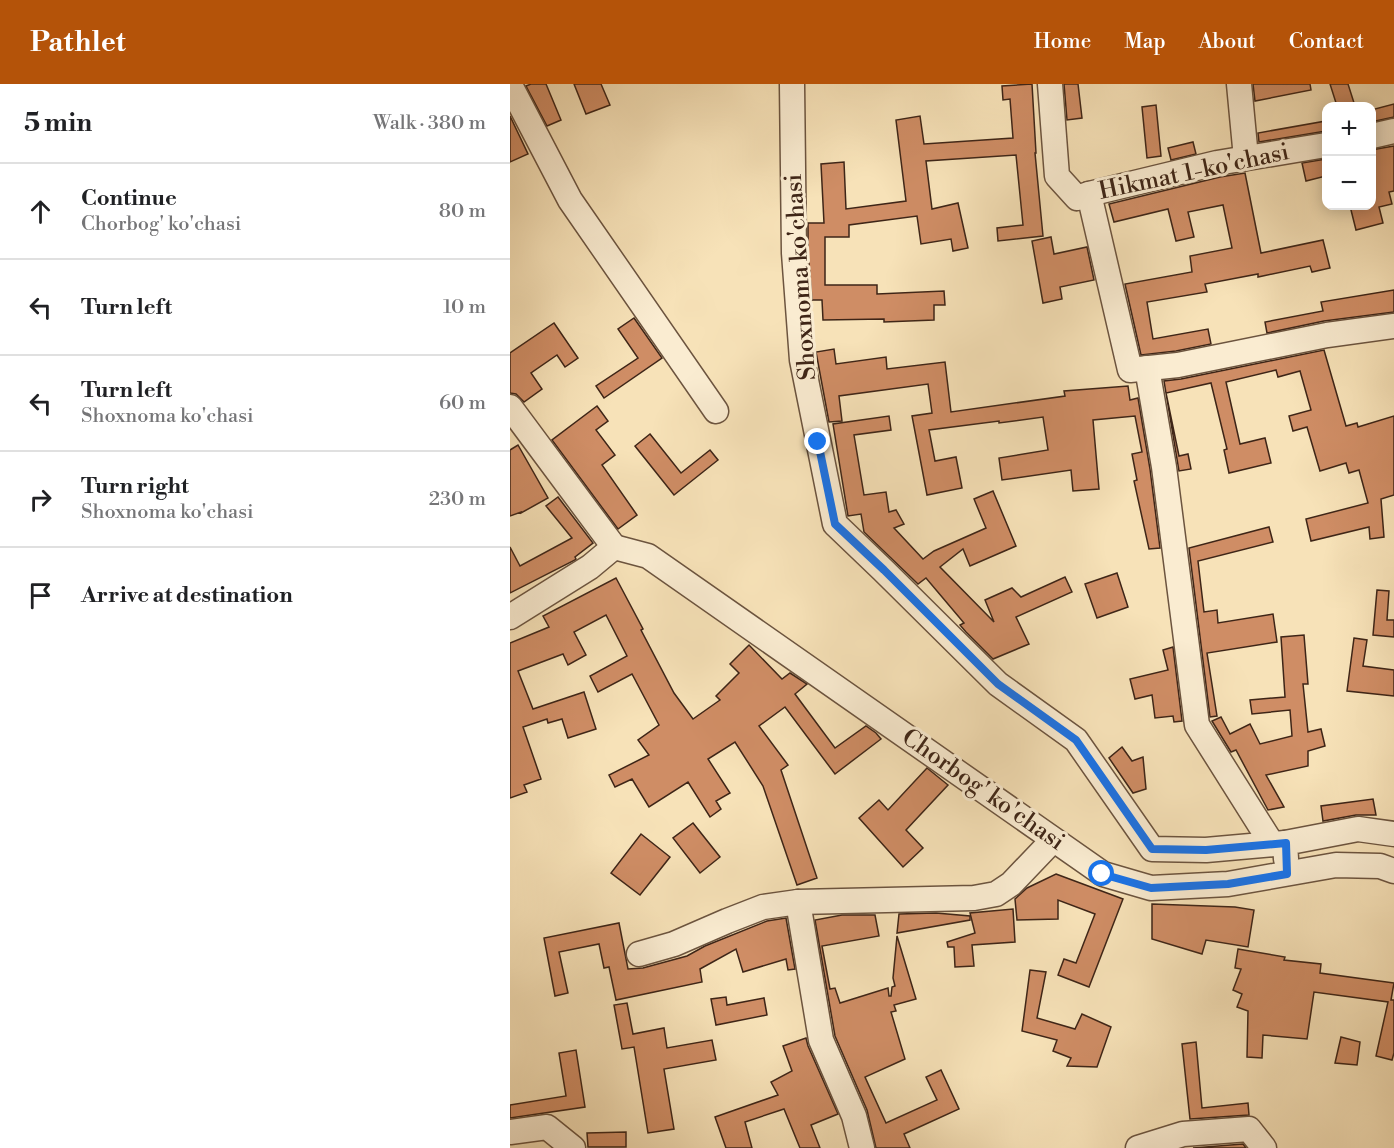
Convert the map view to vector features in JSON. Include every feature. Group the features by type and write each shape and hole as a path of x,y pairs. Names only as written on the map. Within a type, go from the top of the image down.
{"street":[{"name":"Shoxnoma ko'chasi","path":"792,84 794,253 802,360 835,524 998,684 1076,740 1152,849 1206,850 1279,844"},
{"name":"Hikmat 1-ko'chasi","path":"1050,84 1057,176 1077,198 1217,163 1322,146"},
{"path":"1239,84 1246,158"},
{"path":"510,85 570,200 716,411"},
{"path":"1376,135 1394,131"},
{"path":"1089,194 1130,370 1178,365 1328,335 1394,326"},
{"path":"1147,368 1164,467 1197,725 1279,844 1287,874"},
{"path":"510,407 615,548 590,567 510,617"},
{"name":"Chorbog' ko'chasi","path":"615,548 648,556 1102,874 1151,888 1228,884 1336,865 1380,866 1394,871"},
{"path":"1279,844 1358,829 1394,834"},
{"path":"639,954 674,944 763,907 798,902 974,898 996,894 1011,884 1053,840"},
{"path":"798,902 821,1040 854,1116 862,1148"},
{"path":"510,1132 547,1127 573,1148"},
{"path":"1138,1148 1183,1134 1249,1129 1264,1148"}],"building":[{"path":"546,84 561,120 547,126 526,86"},
{"path":"574,84 601,84 610,105 586,114"},
{"path":"1032,84 1035,153 1043,236 998,241 997,228 1023,225 1016,155 926,161 932,209 958,203 968,248 953,251 951,239 921,244 917,216 849,225 849,237 825,237 825,285 877,285 877,294 944,291 945,305 934,305 934,320 884,322 884,319 823,320 822,300 812,300 808,252 808,223 824,223 821,164 844,162 846,209 906,201 896,120 920,116 924,144 1013,138 1010,99 1003,100 1002,86"},
{"path":"1064,84 1078,84 1082,118 1067,120"},
{"path":"1253,84 1310,84 1311,90 1255,101"},
{"path":"1330,84 1348,84 1354,102 1336,102"},
{"path":"1394,104 1394,117 1376,121 1376,109"},
{"path":"1156,105 1161,156 1147,158 1142,107"},
{"path":"510,116 528,154 510,162"},
{"path":"1322,122 1322,132 1259,142 1258,133"},
{"path":"1193,142 1196,154 1171,160 1168,148"},
{"path":"1394,146 1394,191 1389,192 1392,204 1379,207 1383,223 1356,230 1351,210 1376,210 1376,149"},
{"path":"1322,160 1322,177 1306,181 1302,163"},
{"path":"1245,173 1261,253 1323,240 1330,268 1312,272 1310,266 1258,277 1258,274 1205,284 1207,292 1147,302 1153,339 1208,329 1211,344 1141,355 1125,284 1192,272 1190,256 1232,248 1223,205 1188,212 1194,237 1176,241 1168,209 1114,222 1109,204"},
{"path":"1051,237 1054,254 1087,247 1094,280 1060,287 1062,299 1043,303 1032,241"},
{"path":"1394,290 1394,312 1324,321 1267,333 1265,322 1323,311 1321,302"},
{"path":"634,318 662,358 604,398 596,386 638,358 618,329"},
{"path":"554,323 578,358 565,367 557,355 531,373 542,389 524,402 516,394 510,393 510,353"},
{"path":"834,349 836,364 886,357 887,369 945,362 951,412 1065,396 1064,391 1128,386 1130,400 1138,398 1160,548 1149,549 1134,481 1137,480 1132,454 1142,452 1135,416 1093,420 1099,489 1073,491 1071,470 1002,480 999,458 1048,450 1043,417 929,430 935,461 956,457 962,488 927,495 912,416 932,413 928,384 839,396 842,421 829,422 816,352"},
{"path":"1324,350 1346,426 1357,423 1358,427 1394,416 1394,495 1381,499 1384,537 1370,539 1369,527 1311,541 1306,519 1368,503 1359,470 1349,473 1346,463 1320,471 1307,427 1293,431 1289,416 1311,410 1300,371 1278,377 1276,370 1226,382 1240,444 1265,438 1271,463 1229,473 1224,450 1227,449 1211,383 1166,393 1164,381"},
{"path":"1166,393 1179,456 1188,454 1191,469 1179,471"},
{"path":"597,406 608,421 596,430 615,455 602,465 637,515 618,529 552,440"},
{"path":"889,416 891,430 854,435 864,495 886,492 889,512 896,510 904,524 894,528 923,559 934,551 986,528 974,499 993,491 1016,546 970,566 963,549 940,567 994,622 985,600 1012,588 1021,597 1065,577 1072,592 1016,617 1029,644 993,659 960,625 964,623 926,578 918,584 864,532 861,514 848,516 833,424"},
{"path":"650,434 681,473 710,450 718,460 674,495 635,446"},
{"path":"518,445 548,498 521,513 510,516 510,450"},
{"path":"558,497 593,543 575,557 575,560 510,593 510,547 520,566 572,538 546,506"},
{"path":"1269,527 1273,542 1198,561 1204,612 1217,610 1218,623 1273,614 1277,642 1207,653 1217,716 1210,717 1189,548"},
{"path":"1117,573 1128,607 1097,618 1085,584"},
{"path":"616,578 674,693 693,719 720,700 716,696 739,673 730,664 749,645 782,679 790,673 807,684 795,694 835,748 866,726 881,739 835,774 785,707 759,726 788,765 781,770 817,878 797,885 763,786 735,742 708,759 730,793 716,801 721,809 710,817 688,782 649,807 632,779 615,787 609,775 649,755 638,740 659,725 632,674 598,692 590,676 627,656 606,615 574,632 586,655 568,665 563,654 518,671 533,709 584,692 596,729 568,738 562,719 548,723 547,719 523,727 541,779 524,785 527,792 510,798 510,643 549,627 543,616"},
{"path":"1377,590 1389,591 1387,620 1394,620 1394,637 1373,635"},
{"path":"1304,635 1308,684 1303,684 1308,732 1321,729 1325,746 1308,751 1308,766 1266,775 1284,807 1268,810 1236,750 1231,752 1212,721 1221,717 1230,734 1250,724 1260,744 1292,736 1290,710 1252,714 1250,700 1285,697 1281,637"},
{"path":"1354,638 1367,640 1363,666 1394,670 1394,696 1347,691"},
{"path":"1173,647 1182,721 1174,722 1173,716 1155,718 1152,695 1135,699 1130,679 1168,670 1163,650"},
{"path":"1122,747 1132,761 1143,757 1146,789 1133,793 1109,758"},
{"path":"927,768 948,785 906,830 923,848 903,867 859,818 879,800 888,810"},
{"path":"1373,799 1376,815 1356,815 1323,821 1321,806"},
{"path":"693,823 720,857 700,873 673,838"},
{"path":"641,834 670,857 640,895 611,873"},
{"path":"1056,874 1123,899 1089,987 1058,975 1064,959 1076,963 1095,914 1058,900 1058,919 1017,920 1015,899 1027,888"},
{"path":"1152,904 1235,907 1254,910 1248,947 1206,940 1202,954 1152,939"},
{"path":"1013,909 1015,942 972,945 974,966 955,967 954,947 948,947 947,942 975,933 970,913"},
{"path":"936,913 970,916 970,920 897,933 899,914"},
{"path":"842,915 875,915 879,936 822,946 830,989 835,988 840,1003 888,988 889,996 891,996 892,987 895,986 893,978 897,936 916,999 894,1005 896,1011 891,1012 905,1059 865,1077 886,1123 937,1100 926,1077 941,1070 959,1109 904,1134 910,1148 876,1148 867,1110 835,1036 815,920"},
{"path":"786,918 795,969 788,970 786,959 743,972 736,949 700,969 702,982 616,1000 609,967 604,968 599,944 559,952 568,993 555,996 544,938 619,923 628,969 643,968 687,956 705,946 767,921"},
{"path":"1238,949 1285,957 1284,960 1321,964 1320,973 1394,983 1391,1000 1394,1000 1392,1060 1376,1056 1388,1002 1314,992 1307,1039 1263,1035 1262,1058 1247,1057 1248,1011 1237,1007 1242,994 1233,990 1241,969 1235,968"},
{"path":"1030,970 1046,972 1037,1018 1075,1029 1082,1014 1111,1027 1097,1067 1067,1066 1071,1058 1053,1051 1057,1040 1022,1031"},
{"path":"726,997 727,1005 764,998 767,1015 716,1025 711,999"},
{"path":"627,1003 633,1034 664,1028 667,1048 712,1040 716,1060 664,1069 674,1129 648,1133 634,1047 622,1049 614,1005"},
{"path":"1341,1037 1360,1042 1357,1065 1335,1063"},
{"path":"806,1038 838,1114 811,1125 820,1148 800,1148 784,1109 745,1122 752,1148 726,1148 715,1117 778,1095 771,1082 792,1071 783,1046"},
{"path":"1196,1042 1202,1108 1248,1103 1249,1115 1190,1119 1182,1044"},
{"path":"576,1050 585,1107 510,1118 510,1105 566,1096 559,1053"},
{"path":"626,1132 626,1147 588,1147 587,1133"},
{"path":"1243,1144 1246,1148 1193,1148"}],"route":[{"path":"818,442 835,524 998,684 1076,740 1152,849 1206,850 1286,843 1287,874 1228,884 1151,888 1102,874"}]}
